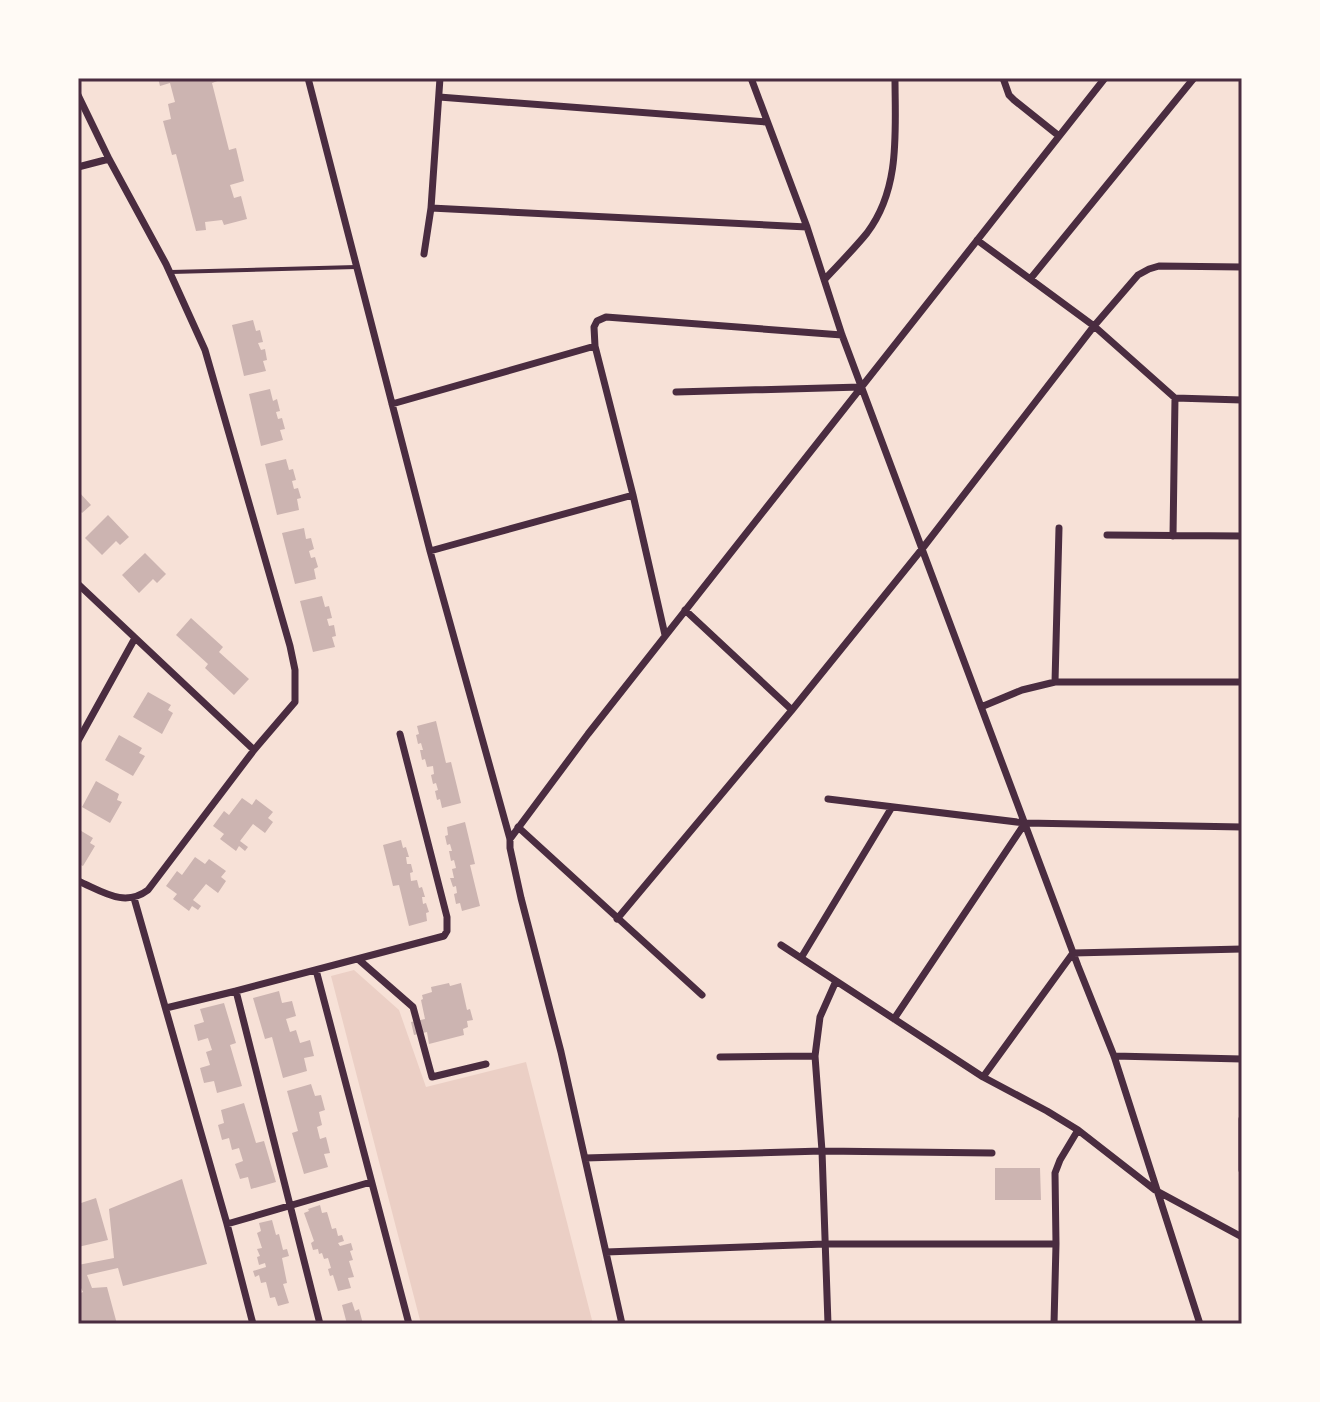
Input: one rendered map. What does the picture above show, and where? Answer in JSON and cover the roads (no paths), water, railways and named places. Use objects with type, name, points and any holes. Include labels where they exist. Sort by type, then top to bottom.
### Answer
[{"type":"street","points":[[308,78],[430,551],[510,839],[521,898],[561,1052],[622,1324]]},
{"type":"street","points":[[424,254],[431,208],[440,78]]},
{"type":"street","points":[[751,78],[807,227],[861,387],[1114,1056],[1200,1324]]},
{"type":"street","points":[[825,279],[868,232],[891,187],[895,146],[895,78]]},
{"type":"street","points":[[1003,78],[1009,95],[1059,136]]},
{"type":"street","points":[[510,839],[665,635],[1105,78]]},
{"type":"street","points":[[1031,278],[1194,78]]},
{"type":"street","points":[[78,95],[170,272],[205,350],[295,670],[295,702],[254,750],[148,890],[134,898],[121,899],[78,881]]},
{"type":"street","points":[[439,97],[766,122]]},
{"type":"street","points":[[78,167],[109,159]]},
{"type":"street","points":[[431,208],[807,227]]},
{"type":"street","points":[[977,240],[1094,326],[1175,398],[1242,400]]},
{"type":"street","points":[[617,919],[792,710],[922,549],[1094,326],[1138,275],[1149,269],[1172,266],[1242,267]]},
{"type":"street","points":[[665,635],[595,346],[594,327],[597,321],[606,317],[842,335]]},
{"type":"street","points":[[392,404],[595,346]]},
{"type":"street","points":[[676,392],[861,387]]},
{"type":"street","points":[[1173,536],[1175,398]]},
{"type":"street","points":[[430,551],[633,495]]},
{"type":"street","points":[[1055,682],[1059,528]]},
{"type":"street","points":[[1107,535],[1242,536]]},
{"type":"street","points":[[78,584],[254,750]]},
{"type":"street","points":[[685,610],[792,710]]},
{"type":"street","points":[[78,741],[135,638]]},
{"type":"street","points":[[981,707],[1022,690],[1055,682],[1242,682]]},
{"type":"street","points":[[166,1008],[444,936],[447,917],[400,734]]},
{"type":"street","points":[[828,799],[1025,823],[1242,827]]},
{"type":"street","points":[[801,958],[892,807]]},
{"type":"street","points":[[894,1019],[1025,823]]},
{"type":"street","points":[[518,827],[702,995]]},
{"type":"street","points":[[134,898],[253,1324]]},
{"type":"street","points":[[781,945],[983,1077],[1078,1130],[1155,1190],[1242,1237]]},
{"type":"street","points":[[1073,953],[1242,949]]},
{"type":"street","points":[[983,1077],[1073,953]]},
{"type":"street","points":[[358,959],[413,1007],[432,1077],[486,1064]]},
{"type":"street","points":[[316,970],[409,1324]]},
{"type":"street","points":[[828,1324],[815,1056],[820,1017],[836,981]]},
{"type":"street","points":[[236,991],[320,1324]]},
{"type":"street","points":[[720,1057],[815,1056]]},
{"type":"street","points":[[1114,1056],[1242,1059]]},
{"type":"street","points":[[1242,1119],[1242,1170]]},
{"type":"street","points":[[1054,1324],[1055,1173],[1078,1130]]},
{"type":"street","points":[[585,1158],[822,1151],[992,1153]]},
{"type":"street","points":[[227,1224],[371,1182]]},
{"type":"street","points":[[606,1252],[825,1244],[1056,1244]]},
{"type":"lane","points":[[170,272],[356,267]]}]
